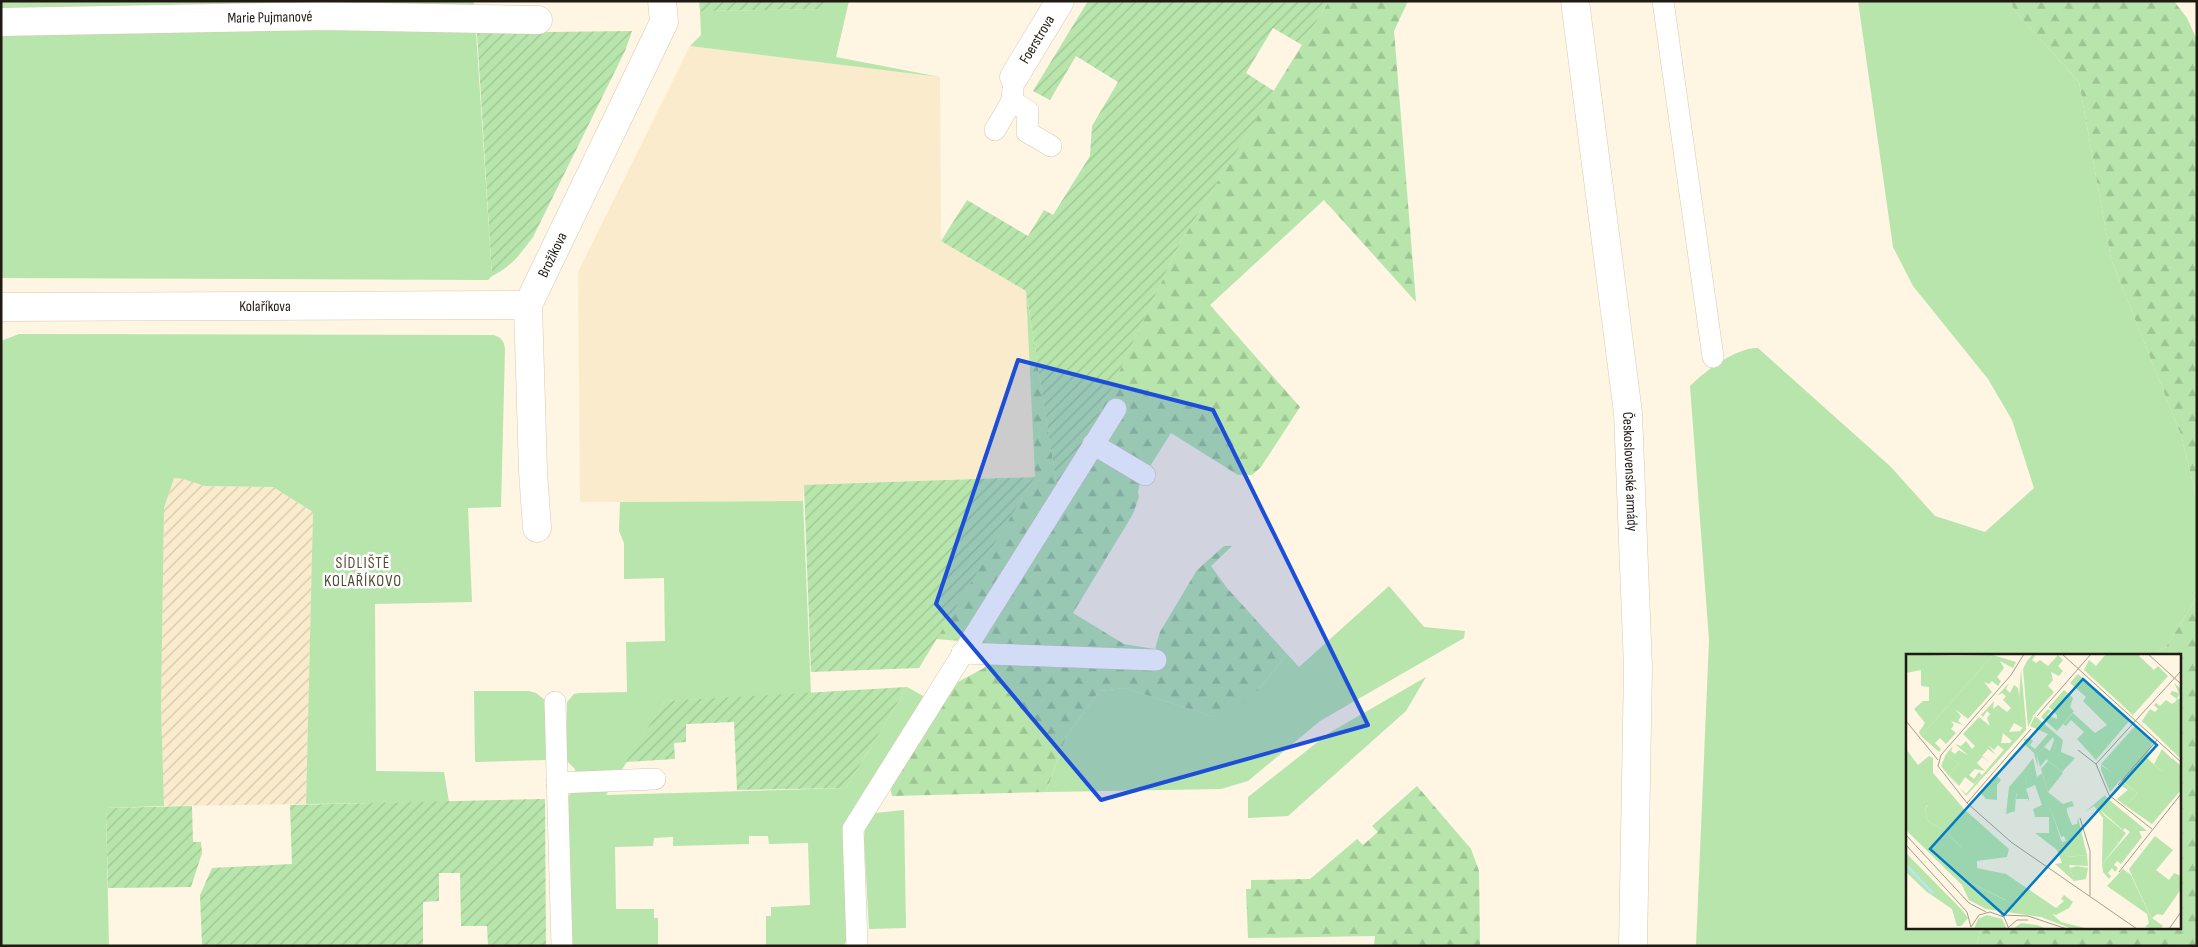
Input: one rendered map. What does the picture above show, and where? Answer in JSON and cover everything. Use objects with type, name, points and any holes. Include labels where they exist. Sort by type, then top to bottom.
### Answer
[{"type":"street","name":"Brožíkova","points":[[537,528],[532,471],[528,305],[664,22],[662,1]]},
{"type":"street","name":"Foerstrova","points":[[1013,89],[1060,1]]},
{"type":"street","name":"Československé armády","points":[[1575,1],[1628,413],[1638,668],[1632,946]]},
{"type":"street","name":"Marie Pujmanové","points":[[1,22],[326,9],[538,20]]},
{"type":"street","name":"Kolaříkova","points":[[1,308],[528,305]]},
{"type":"lane","points":[[1663,1],[1713,357]]},
{"type":"lane","points":[[995,130],[1013,89]]},
{"type":"lane","points":[[1013,89],[1028,111],[1028,132],[1051,146]]},
{"type":"lane","points":[[857,946],[853,829],[1116,409]]},
{"type":"lane","points":[[1094,444],[1145,475]]},
{"type":"lane","points":[[962,653],[1156,660]]},
{"type":"lane","points":[[555,702],[562,946]]},
{"type":"lane","points":[[557,783],[655,779]]},
{"type":"highlighted area","points":[[1018,360],[1213,410],[1368,725],[1101,800],[936,604]]},
{"type":"shaded area","points":[[690,46],[940,77],[941,241],[1026,291],[1035,477],[804,485],[803,501],[580,502],[578,272]]},
{"type":"shaded area","points":[[174,478],[205,486],[273,487],[313,512],[306,804],[164,806],[161,707],[164,508]]},
{"type":"green space","points":[[474,1],[492,276],[488,280],[1,278],[1,2]]},
{"type":"green space","points":[[699,1],[826,1],[825,9],[700,11]]},
{"type":"green space","points":[[826,1],[849,1],[836,57],[940,77],[690,46],[701,35],[700,11],[824,9]]},
{"type":"green space","points":[[1088,1],[1329,1],[1302,45],[1273,28],[1246,73],[1274,91],[1180,243],[1059,499],[1026,291],[941,241],[967,200],[1028,236],[1044,210],[1053,215],[1090,156],[1092,126],[1118,82],[1076,56],[1050,100],[1033,91]]},
{"type":"green space","points":[[1329,1],[1408,1],[1394,31],[1416,302],[1324,200],[1210,305],[1300,407],[1261,467],[1252,475],[1238,475],[1171,433],[1140,482],[1139,497],[1133,514],[1073,613],[1124,644],[1155,649],[1160,632],[1197,570],[1224,546],[1232,546],[1211,566],[1227,588],[1287,654],[1260,688],[1231,713],[1214,717],[1125,688],[1099,691],[1066,737],[1046,792],[892,796],[890,787],[958,682],[984,668],[1004,646],[936,639],[1035,477],[1026,291],[1059,498],[1180,243]]},
{"type":"green space","points":[[1858,1],[2011,1],[2014,10],[2079,82],[2111,259],[2181,435],[2197,499],[2197,587],[2194,602],[2166,647],[2153,654],[1906,654],[1906,930],[1980,930],[1976,946],[1696,946],[1709,640],[1690,386],[1722,361],[1741,351],[1758,348],[1891,467],[1935,516],[1985,532],[2034,488],[2012,420],[1988,379],[1913,286],[1893,247]]},
{"type":"green space","points":[[2011,1],[2174,1],[2187,18],[2197,40],[2197,499],[2181,435],[2111,259],[2079,82],[2014,10]]},
{"type":"green space","points":[[632,31],[625,51],[533,237],[510,264],[492,276],[477,33]]},
{"type":"green space","points":[[19,334],[494,335],[502,340],[505,349],[501,507],[468,508],[472,602],[375,604],[376,771],[444,772],[449,802],[306,804],[313,512],[273,487],[205,486],[174,478],[164,508],[161,707],[164,806],[106,808],[109,946],[1,946],[1,341]]},
{"type":"green space","points":[[1035,477],[919,668],[811,672],[804,485]]},
{"type":"green space","points":[[803,501],[811,694],[665,701],[606,795],[846,788],[907,687],[925,697],[854,811],[849,934],[844,946],[766,946],[766,916],[771,916],[771,907],[810,905],[808,843],[769,844],[768,836],[749,836],[749,844],[673,846],[673,837],[654,838],[653,846],[615,847],[616,909],[654,909],[654,918],[658,918],[658,946],[569,946],[567,798],[575,788],[575,769],[566,760],[567,702],[574,694],[579,693],[627,692],[626,642],[665,641],[664,578],[624,579],[624,543],[619,531],[620,502]]},
{"type":"green space","points":[[1389,586],[1424,627],[1465,631],[1464,638],[1320,721],[1248,781],[1221,789],[1046,792],[1066,737],[1099,691],[1125,688],[1214,717],[1260,688],[1287,654],[1299,667]]},
{"type":"green space","points":[[2197,587],[2197,946],[1976,946],[1980,930],[2180,930],[2180,654],[2153,654],[2166,647],[2194,602]]},
{"type":"green space","points":[[1426,677],[1406,711],[1288,816],[1248,818],[1248,797],[1329,733]]},
{"type":"green space","points":[[907,687],[846,788],[737,790],[734,722],[686,724],[686,742],[674,743],[675,759],[626,762],[665,701]]},
{"type":"green space","points":[[474,691],[529,691],[536,693],[545,700],[547,760],[475,762]]},
{"type":"green space","points":[[1417,786],[1471,849],[1479,871],[1480,946],[1374,946],[1375,936],[1248,938],[1246,889],[1251,889],[1251,880],[1310,879],[1357,839],[1363,845],[1378,832],[1372,826]]},
{"type":"green space","points":[[545,799],[546,946],[488,946],[487,926],[461,926],[460,873],[439,873],[439,901],[423,902],[423,946],[202,946],[200,895],[212,868],[292,864],[290,805]]},
{"type":"green space","points":[[192,806],[193,842],[201,842],[202,853],[191,887],[108,888],[106,808]]},
{"type":"green space","points":[[904,810],[906,928],[869,929],[865,827],[875,813]]},
{"type":"district","name":"SÍDLIŠTĚ KOLAŘÍKOVO","points":[[363,572]]}]
